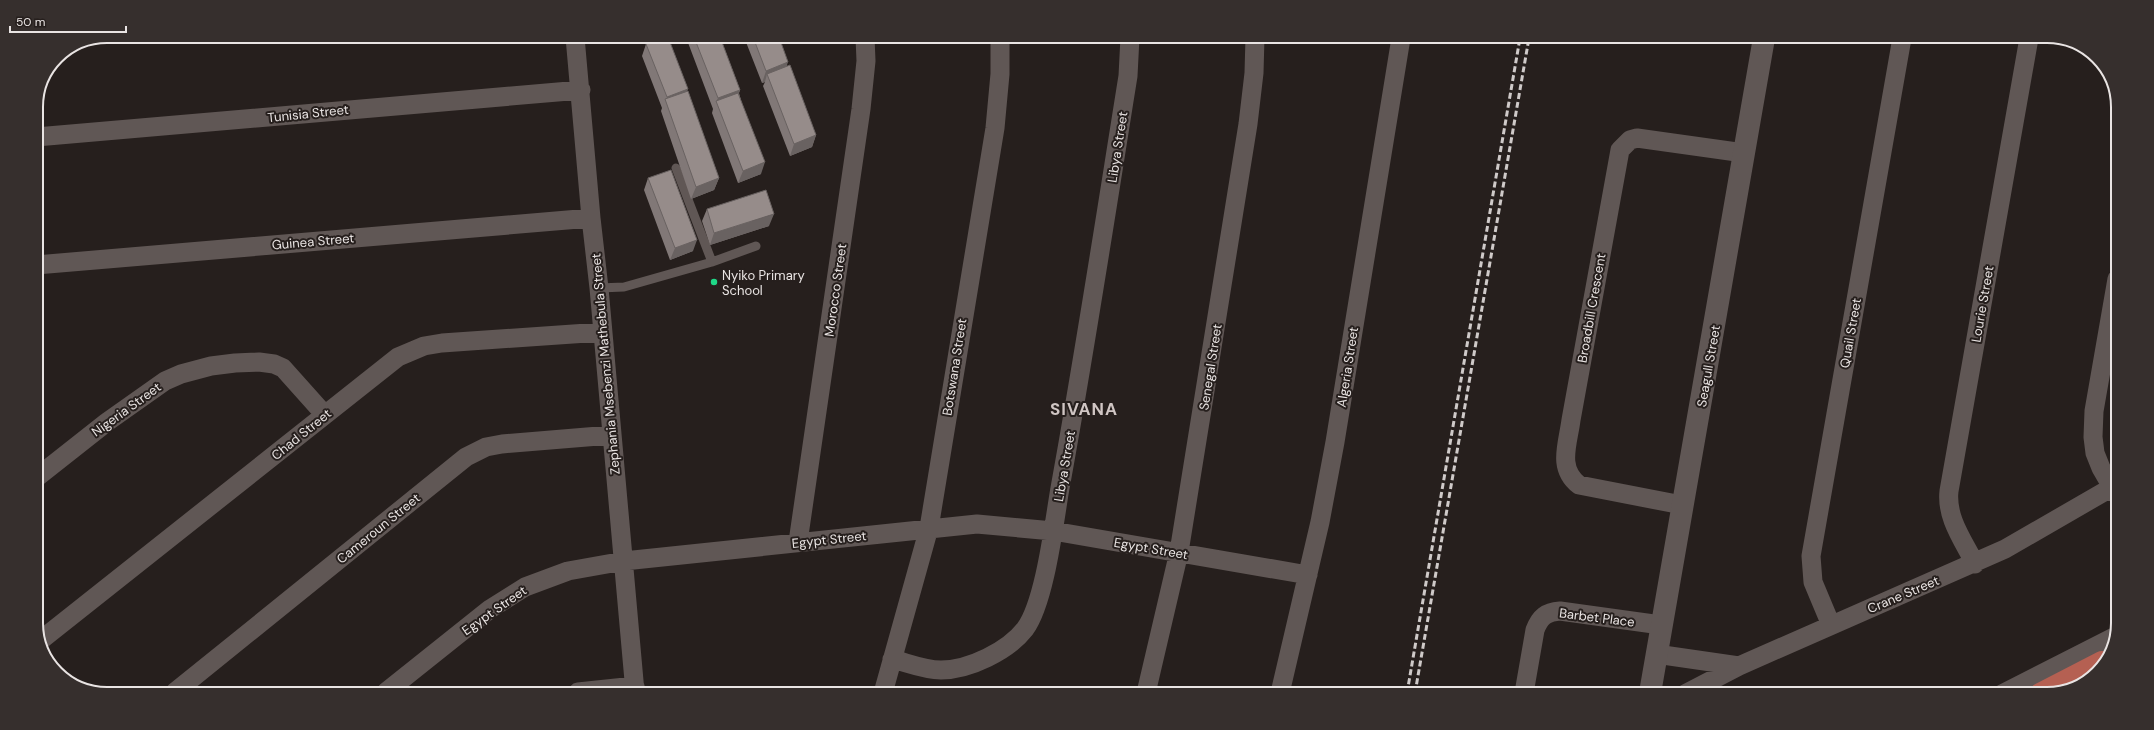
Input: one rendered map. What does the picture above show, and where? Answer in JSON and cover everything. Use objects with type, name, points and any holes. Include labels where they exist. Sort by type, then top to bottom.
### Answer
[{"type":"main road","points":[[2055,686],[2094,666]]},
{"type":"street","name":"Zephania Msebenzi Mathebula Street","points":[[575,43],[581,90],[591,218],[599,288],[635,687]]},
{"type":"street","name":"Morocco Street","points":[[798,542],[861,109],[866,61],[865,43]]},
{"type":"street","name":"Botswana Street","points":[[884,687],[929,528],[994,128],[1000,74],[1000,43]]},
{"type":"street","name":"Libya Street","points":[[892,659],[924,668],[941,670],[971,664],[1010,644],[1026,627],[1033,614],[1044,576],[1052,531],[1128,76],[1130,43]]},
{"type":"street","name":"Senegal Street","points":[[1147,687],[1179,552],[1248,124],[1254,73],[1255,43]]},
{"type":"street","name":"Algeria Street","points":[[1281,687],[1308,575],[1335,442],[1400,43]]},
{"type":"street","name":"Seagull Street","points":[[1651,687],[1682,504],[1709,362],[1763,43]]},
{"type":"street","name":"Quail Street","points":[[1831,625],[1813,582],[1811,556],[1901,43]]},
{"type":"street","name":"Lourie Street","points":[[1975,564],[1948,509],[1949,491],[2027,43]]},
{"type":"street","name":"Tunisia Street","points":[[43,136],[581,90]]},
{"type":"street","name":"Broadbill Crescent","points":[[1682,504],[1589,488],[1579,485],[1567,472],[1564,465],[1592,304],[1618,157],[1624,144],[1637,138],[1744,153]]},
{"type":"street","name":"Guinea Street","points":[[43,263],[591,218]]},
{"type":"street","points":[[2111,313],[2094,411],[2093,437],[2095,453],[2111,482]]},
{"type":"street","name":"Chad Street","points":[[45,637],[386,365],[410,350],[424,346],[602,332]]},
{"type":"street","name":"Nigeria Street","points":[[43,473],[150,390],[181,374],[211,366],[259,362],[274,364],[283,368],[325,415]]},
{"type":"street","name":"Cameroun Street","points":[[181,687],[472,454],[486,447],[502,444],[611,435]]},
{"type":"street","name":"Crane Street","points":[[1698,687],[1738,666],[1975,564],[2042,530],[2111,491]]},
{"type":"street","name":"Egypt Street","points":[[392,687],[490,609],[525,587],[568,571],[624,561],[929,528],[989,525],[1052,531],[1308,575]]},
{"type":"street","name":"Barbet Place","points":[[1525,687],[1535,630],[1538,622],[1549,612],[1560,611],[1662,625]]},
{"type":"street","points":[[2016,687],[2109,640]]},
{"type":"street","points":[[1656,654],[1738,666]]},
{"type":"lane","points":[[676,168],[712,262]]},
{"type":"lane","points":[[599,288],[624,287],[712,262],[756,246]]},
{"type":"building","points":[[670,43],[688,89],[667,97],[646,44]]},
{"type":"building","points":[[696,43],[722,43],[740,90],[718,98]]},
{"type":"building","points":[[755,43],[781,43],[788,62],[766,71]]},
{"type":"building","points":[[790,65],[816,135],[794,144],[767,74]]},
{"type":"building","points":[[688,91],[719,178],[696,187],[665,99]]},
{"type":"building","points":[[738,93],[765,162],[743,171],[716,101]]},
{"type":"building","points":[[671,170],[697,240],[675,248],[648,178]]},
{"type":"building","points":[[766,190],[774,214],[714,233],[707,209]]},
{"type":"railway","points":[[1408,687],[1519,43]]},
{"type":"railway","points":[[1416,687],[1528,43]]},
{"type":"place","name":"Nyiko Primary School","points":[[714,282]]},
{"type":"district","name":"SIVANA","points":[[1084,409]]}]
